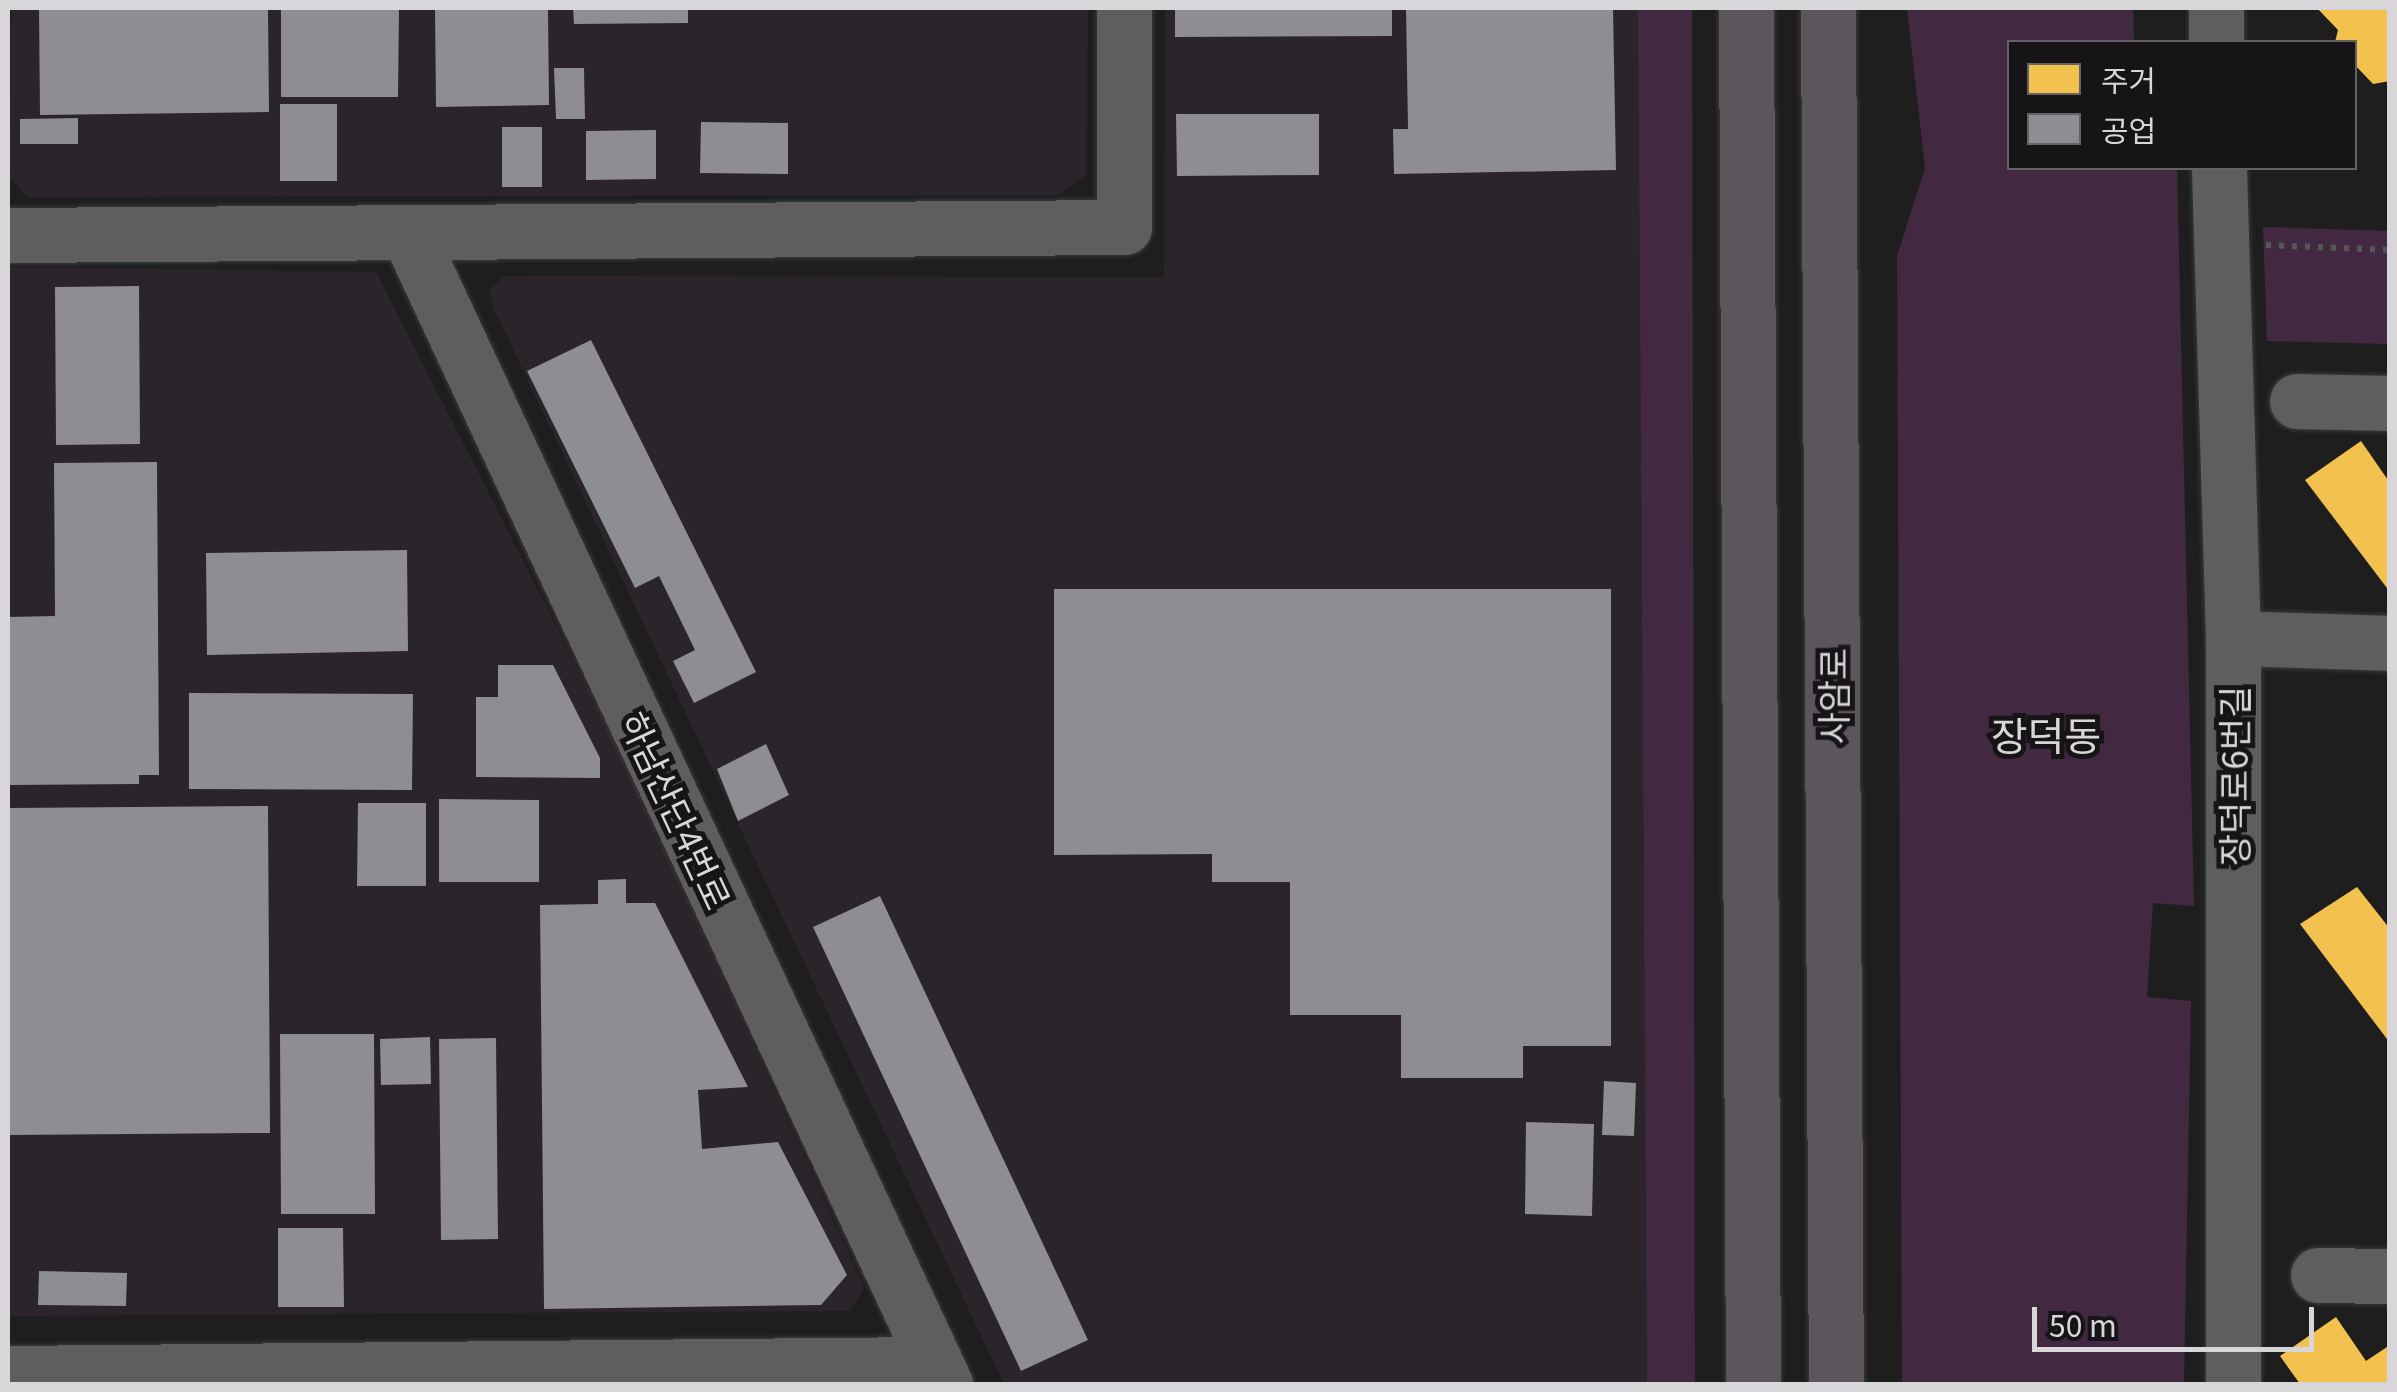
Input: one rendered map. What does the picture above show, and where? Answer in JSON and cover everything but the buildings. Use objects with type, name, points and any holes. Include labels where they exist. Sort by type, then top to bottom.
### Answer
[{"type":"main road","points":[[1746,8],[1753,1384]]},
{"type":"main road","name":"사암로","points":[[1828,8],[1836,1384]]},
{"type":"street","points":[[8,236],[410,237],[1124,226],[1124,8]]},
{"type":"street","points":[[2216,8],[2216,40]]},
{"type":"street","name":"장덕로6번길","points":[[2219,170],[2233,638],[2232,1384]]},
{"type":"street","name":"하남산단4번로","points":[[410,237],[940,1374]]},
{"type":"street","points":[[2297,401],[2390,403]]},
{"type":"street","points":[[2233,638],[2390,643]]},
{"type":"street","points":[[2318,1275],[2390,1276]]},
{"type":"street","points":[[8,1373],[940,1374]]},
{"type":"path","points":[[2220,244],[2390,250]]},
{"type":"shaded area","points":[[11,8],[1088,8],[1086,175],[1057,195],[28,197],[10,178]]},
{"type":"shaded area","points":[[1165,8],[1638,8],[1647,1384],[1004,1384],[494,309],[489,289],[505,276],[1164,277]]},
{"type":"shaded area","points":[[1638,8],[1692,8],[1695,1384],[1647,1384]]},
{"type":"shaded area","points":[[1907,8],[2133,8],[2134,40],[2007,40],[2007,170],[2177,170],[2194,906],[2153,903],[2147,997],[2191,1001],[2184,1384],[1902,1384],[1897,256],[1925,168]]},
{"type":"shaded area","points":[[2263,227],[2389,231],[2389,344],[2267,341]]},
{"type":"shaded area","points":[[8,267],[376,272],[612,735],[853,1263],[864,1288],[850,1311],[8,1316]]},
{"type":"district","name":"장덕동","points":[[2046,734]]}]
